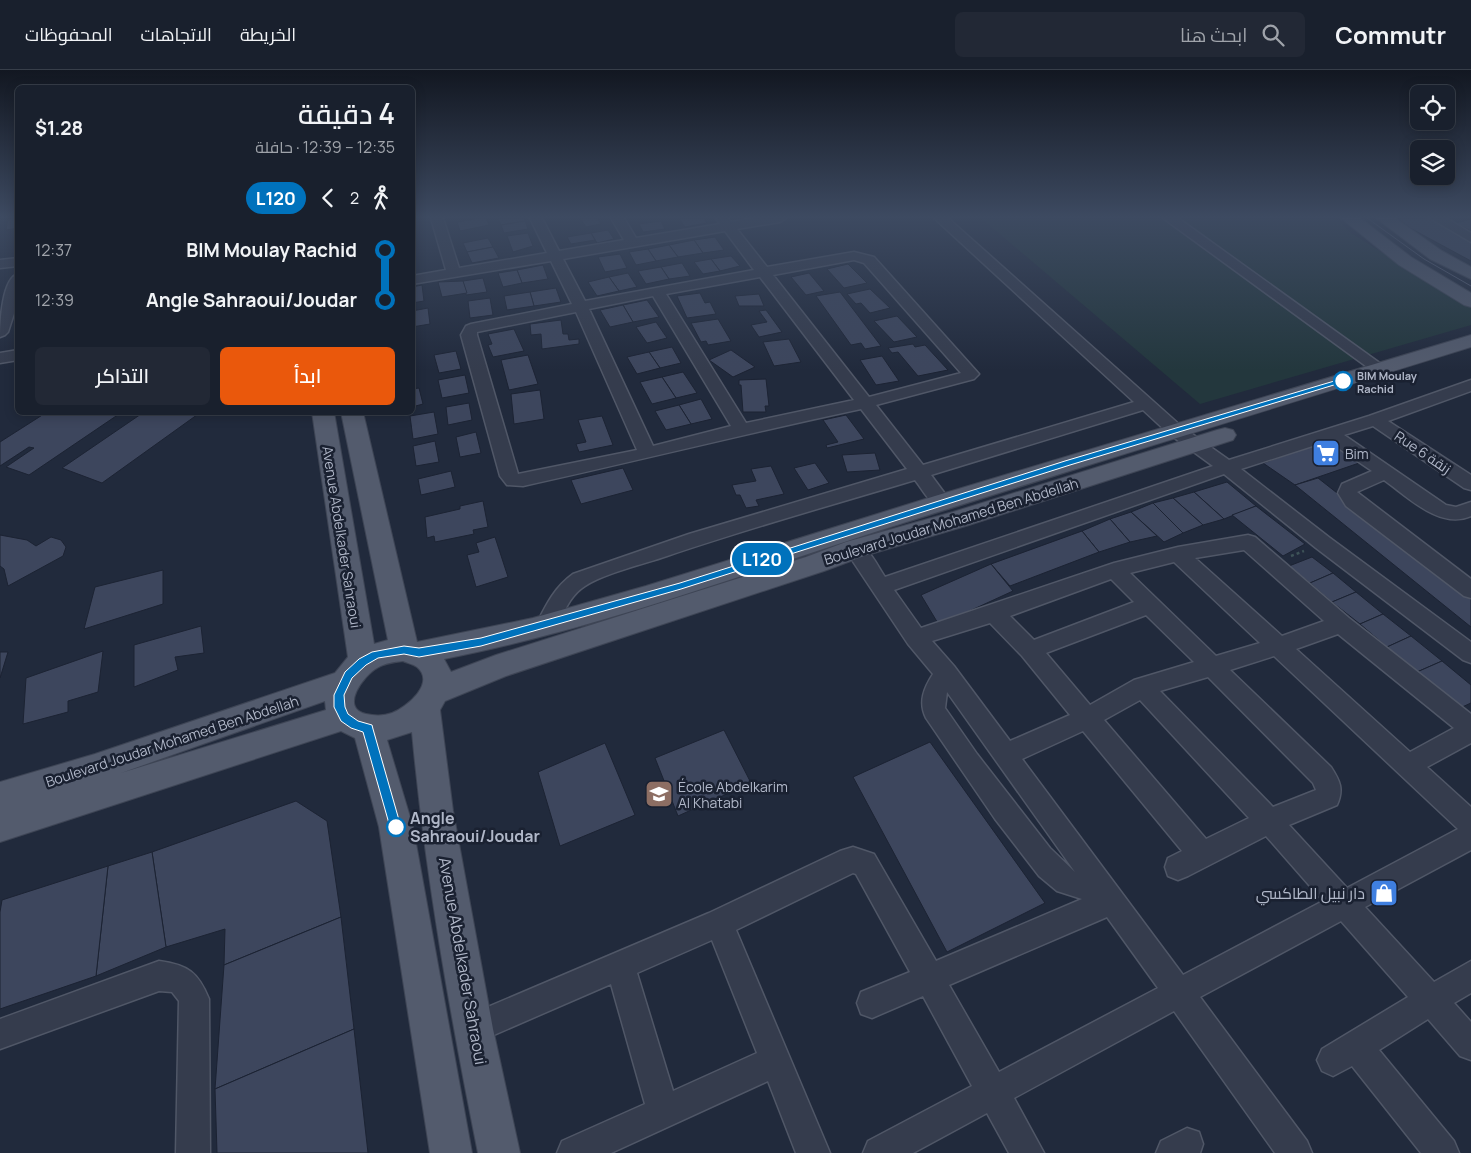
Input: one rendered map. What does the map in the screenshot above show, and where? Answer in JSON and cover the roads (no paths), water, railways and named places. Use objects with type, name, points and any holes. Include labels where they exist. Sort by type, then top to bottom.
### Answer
[{"type":"main road","points":[[1417,269],[1471,301]]},
{"type":"main road","name":"Boulevard Joudar Mohamed Ben Abdellah","points":[[430,700],[496,667],[806,567],[855,549],[960,519],[1184,437],[1380,369],[1471,342]]},
{"type":"main road","name":"Boulevard Joudar Mohamed Ben Abdellah","points":[[411,651],[481,642],[681,586],[942,502],[1471,360]]},
{"type":"main road","name":"Avenue Abdelkader Sahraoui","points":[[322,415],[353,672]]},
{"type":"main road","points":[[353,415],[411,651]]},
{"type":"main road","points":[[356,723],[383,728],[398,725],[413,718],[430,700],[438,680],[436,668],[429,659],[411,651],[376,655],[353,672],[339,695],[339,707],[356,723],[396,827],[451,1153]]},
{"type":"main road","name":"Boulevard Joudar Mohamed Ben Abdellah","points":[[0,797],[95,768],[353,672]]},
{"type":"main road","name":"Avenue Abdelkader Sahraoui","points":[[430,700],[432,782],[473,1030],[499,1153]]},
{"type":"main road","name":"Boulevard Joudar Mohamed Ben Abdellah","points":[[0,826],[356,723]]},
{"type":"street","points":[[453,269],[454,273]]},
{"type":"street","points":[[415,280],[480,269]]},
{"type":"street","points":[[561,269],[581,307],[648,453]]},
{"type":"street","points":[[761,269],[942,502]]},
{"type":"street","points":[[783,269],[657,291],[471,329],[469,335],[508,476],[513,481],[523,480],[648,453],[741,429],[864,403],[971,374],[875,269]]},
{"type":"street","points":[[996,269],[1184,437],[1227,467],[1323,543],[1471,654]]},
{"type":"street","points":[[1240,269],[1380,369]]},
{"type":"street","points":[[0,332],[15,287]]},
{"type":"street","points":[[657,291],[741,429]]},
{"type":"street","points":[[0,358],[15,355]]},
{"type":"street","points":[[882,586],[1227,467],[1332,435],[1467,390]]},
{"type":"street","points":[[548,623],[559,600],[568,587],[580,579],[597,572],[696,539],[1146,404]]},
{"type":"street","name":"Rue 6 زنقة","points":[[1375,420],[1471,484]]},
{"type":"street","points":[[1332,435],[1441,511],[1464,511]]},
{"type":"street","points":[[1384,473],[1349,488],[1347,493],[1352,501],[1466,580]]},
{"type":"street","points":[[916,638],[994,613],[1114,570],[1178,554],[1248,542],[1341,624],[1471,729],[1408,765]]},
{"type":"street","points":[[855,549],[916,638],[946,673],[1295,1153]]},
{"type":"street","points":[[1178,554],[1471,824]]},
{"type":"street","points":[[1114,570],[1322,775],[1329,785],[1328,797],[1269,821],[1178,867]]},
{"type":"street","points":[[1030,650],[1149,605]]},
{"type":"street","points":[[994,613],[1030,650],[1202,855]]},
{"type":"street","points":[[1006,756],[1087,718],[1142,687],[1280,646],[1341,624]]},
{"type":"street","points":[[946,673],[935,688],[932,700],[934,711],[1009,819],[1047,865],[1062,879],[1074,885],[1105,892]]},
{"type":"street","points":[[1142,687],[1269,821],[1471,1045]]},
{"type":"street","points":[[880,1153],[1471,836]]},
{"type":"street","points":[[473,1030],[719,923],[840,864],[853,860],[865,863],[932,980],[1026,1153]]},
{"type":"street","points":[[872,1003],[932,980],[1105,892]]},
{"type":"street","points":[[719,923],[813,1153]]},
{"type":"street","points":[[620,965],[663,1112]]},
{"type":"street","points":[[0,1034],[160,976],[178,978],[189,987],[194,999],[193,1153]]},
{"type":"street","points":[[1442,1153],[1345,1053],[1471,976]]},
{"type":"street","points":[[574,1153],[775,1060]]},
{"type":"tram line","points":[[1441,269],[1471,286]]},
{"type":"place","name":"BIM Moulay Rachid","points":[[1343,381]]},
{"type":"place","name":"Bim","points":[[1326,453]]},
{"type":"place","name":"École Abdelkarim Al Khatabi","points":[[659,794]]},
{"type":"place","name":"Angle Sahraoui/Joudar","points":[[396,827]]},
{"type":"place","name":"دار نبيل الطاكسي","points":[[1384,893]]}]
